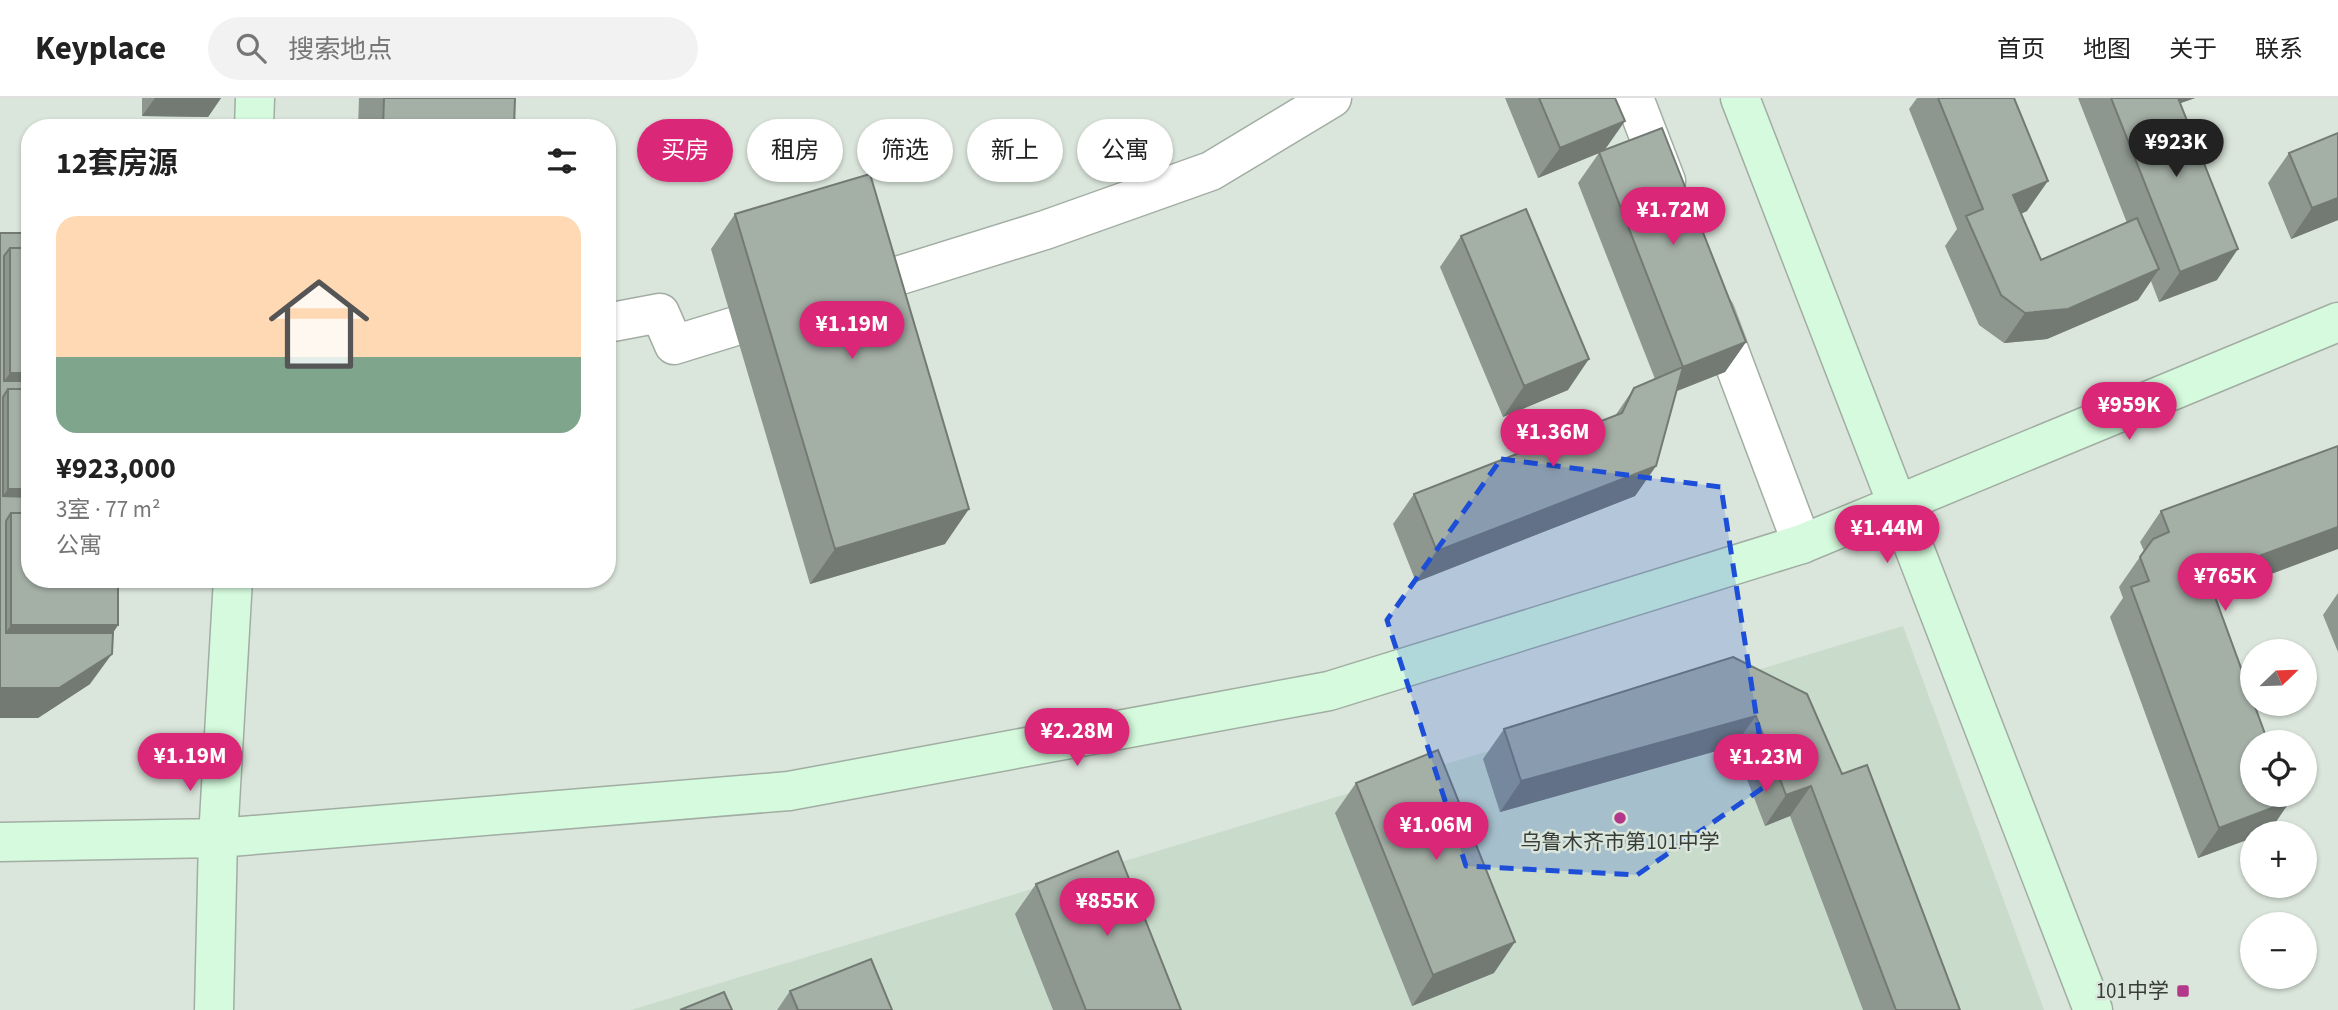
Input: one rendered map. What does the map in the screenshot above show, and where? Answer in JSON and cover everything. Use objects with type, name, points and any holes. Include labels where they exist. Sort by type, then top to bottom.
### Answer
[{"type":"main road","points":[[254,119],[255,98]]},
{"type":"main road","points":[[1740,98],[1896,507],[2093,1010]]},
{"type":"main road","points":[[0,842],[218,838],[789,791],[1329,691],[1802,544],[2338,322]]},
{"type":"main road","points":[[214,1010],[218,838],[232,588]]},
{"type":"street","points":[[616,321],[660,313],[674,345],[1045,230],[1211,171],[1332,98]]},
{"type":"street","points":[[1634,98],[1678,213]]},
{"type":"street","points":[[1702,276],[1802,544]]},
{"type":"highlighted area","points":[[1501,459],[1721,487],[1767,785],[1637,875],[1466,866],[1387,620]]},
{"type":"shaded area","name":"乌鲁木齐市第101中学","points":[[1903,626],[2044,1010],[631,1010]]},
{"type":"building","points":[[384,98],[515,98],[514,119],[383,119]]},
{"type":"building","points":[[1539,98],[1615,98],[1625,121],[1560,148]]},
{"type":"building","points":[[1938,98],[2014,98],[2048,181],[2013,195],[2041,260],[2137,218],[2159,269],[2068,309],[2025,313],[2001,295],[1966,216],[1983,209]]},
{"type":"building","points":[[2111,98],[2178,98],[2238,249],[2180,272]]},
{"type":"building","points":[[1662,128],[1746,342],[1683,367],[1599,152]]},
{"type":"building","points":[[2338,133],[2338,198],[2312,208],[2289,153]]},
{"type":"building","points":[[857,178],[857,182],[872,182],[969,509],[835,549],[735,214]]},
{"type":"building","points":[[1526,209],[1589,359],[1524,386],[1461,236]]},
{"type":"building","points":[[0,233],[21,233],[21,248],[10,248],[4,256],[4,381],[21,381],[21,389],[8,389],[3,397],[3,496],[21,497],[21,513],[11,513],[6,521],[6,633],[113,633],[112,654],[59,688],[0,688]]},
{"type":"building","points":[[10,248],[21,248],[21,373],[10,373]]},
{"type":"building","points":[[1683,367],[1656,466],[1437,551],[1414,494],[1622,413],[1634,388]]},
{"type":"building","points":[[8,389],[21,389],[21,489],[8,489]]},
{"type":"building","points":[[2338,446],[2338,527],[2207,575],[2240,665],[2240,716],[2258,716],[2264,730],[2240,730],[2240,807],[2274,807],[2219,828],[2131,587],[2149,581],[2140,557],[2153,539],[2169,532],[2161,511]]},
{"type":"building","points":[[11,513],[21,513],[21,588],[118,588],[118,625],[11,625]]},
{"type":"building","points":[[1733,657],[1807,694],[1842,774],[1867,765],[1960,1010],[1896,1010],[1811,786],[1786,795],[1756,716],[1521,781],[1504,729]]},
{"type":"building","points":[[1438,750],[1515,942],[1433,975],[1356,783]]},
{"type":"building","points":[[1118,851],[1181,1010],[1086,1010],[1036,884]]},
{"type":"building","points":[[871,959],[892,1010],[798,1010],[790,991]]},
{"type":"building","points":[[724,992],[732,1010],[680,1010]]},
{"type":"place","name":"乌鲁木齐市第101中学","points":[[1620,818]]},
{"type":"place","name":"101中学","points":[[2183,991]]}]
